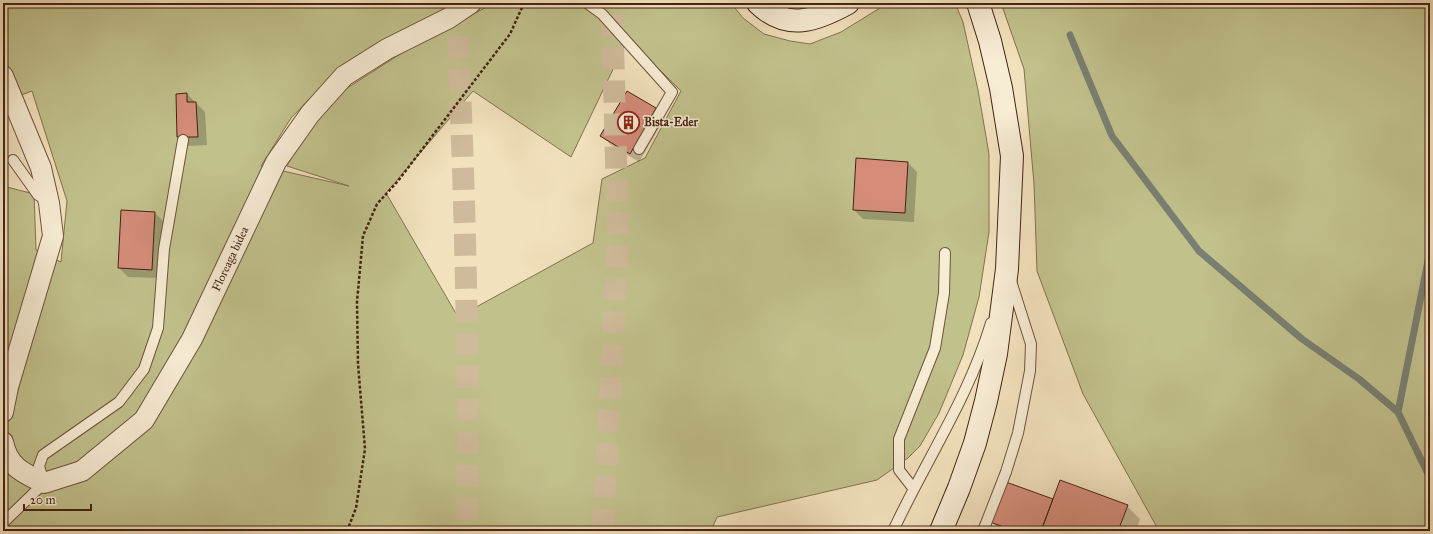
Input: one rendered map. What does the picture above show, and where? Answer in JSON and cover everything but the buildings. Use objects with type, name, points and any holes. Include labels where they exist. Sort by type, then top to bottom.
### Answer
[{"type":"main road","points":[[758,3],[782,18],[806,21],[828,14],[848,3]]},
{"type":"main road","points":[[941,531],[959,488],[975,443],[986,401],[997,347],[1007,269],[1012,156],[1001,88],[990,41],[978,4]]},
{"type":"street","name":"Floreaga bidea","points":[[44,483],[82,471],[144,420],[192,339],[276,162],[320,103],[344,76],[387,49],[449,18],[471,3]]},
{"type":"street","points":[[3,76],[41,168],[49,203],[53,236],[8,387],[3,412]]},
{"type":"street","points":[[3,442],[5,454],[20,472],[44,483]]},
{"type":"lane","points":[[587,3],[602,14],[672,92],[639,149]]},
{"type":"lane","points":[[3,523],[44,483],[39,466],[43,454],[119,402],[144,369],[158,328],[164,249],[183,140]]},
{"type":"lane","points":[[13,160],[38,195],[49,203]]},
{"type":"lane","points":[[913,488],[899,470],[899,439],[934,348],[944,294],[945,253]]},
{"type":"lane","points":[[893,531],[913,488],[954,414],[986,338],[1007,269]]},
{"type":"lane","points":[[983,531],[1006,472],[1018,433],[1030,371],[1031,344],[1007,269]]},
{"type":"path","points":[[347,531],[356,508],[365,449],[358,364],[357,302],[363,236],[377,204],[398,181],[510,34],[524,3]]},
{"type":"green space","points":[[3,3],[435,3],[444,10],[342,65],[291,118],[261,166],[349,186],[287,166],[303,136],[341,92],[408,49],[494,3],[731,3],[743,18],[764,34],[790,41],[810,44],[841,32],[888,3],[955,3],[963,22],[978,90],[989,154],[989,232],[979,297],[963,355],[939,413],[920,446],[908,458],[877,480],[717,517],[711,531],[3,531],[3,186],[34,194],[36,250],[61,262],[67,201],[32,91],[3,102]],"holes":[[[628,38],[681,91],[645,158],[602,179],[593,243],[458,317],[386,193],[473,91],[571,157]]]},
{"type":"green space","points":[[1001,3],[1430,3],[1430,531],[1159,531],[1083,394],[1037,271],[1034,184],[1024,69]]},
{"type":"waterway","points":[[1070,35],[1112,136],[1199,251],[1302,339],[1359,379],[1398,412],[1430,478]]},
{"type":"waterway","points":[[1398,412],[1430,251]]},
{"type":"tunnel","points":[[456,3],[466,267],[467,531]]},
{"type":"tunnel","points":[[603,531],[618,240],[612,3]]},
{"type":"place","name":"Bista-Eder","points":[[628,122]]}]
